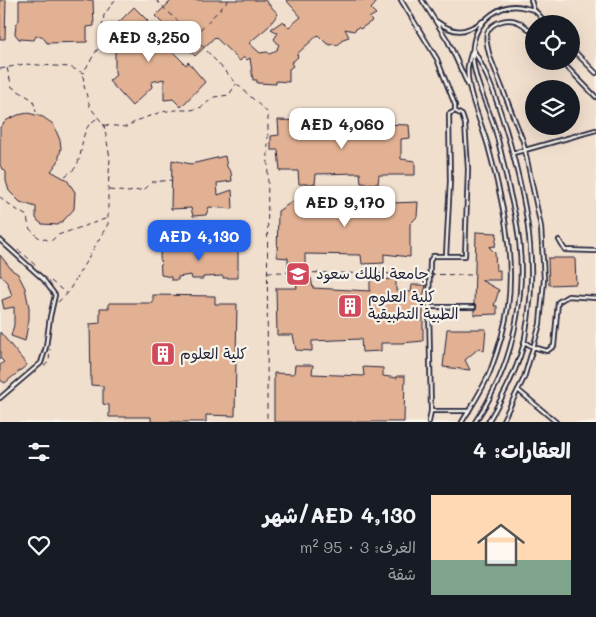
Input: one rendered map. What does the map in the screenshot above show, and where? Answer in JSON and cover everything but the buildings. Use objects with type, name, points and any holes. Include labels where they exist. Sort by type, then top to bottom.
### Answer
[{"type":"lane","points":[[401,0],[437,59],[455,105],[455,112]]},
{"type":"lane","points":[[422,0],[448,41],[469,86],[488,145],[509,242],[510,275],[508,306],[504,325],[491,370],[462,422]]},
{"type":"lane","points":[[531,0],[534,10],[539,15]]},
{"type":"lane","points":[[435,20],[448,29],[457,32],[474,27],[492,12],[506,7],[518,5],[534,10]]},
{"type":"lane","points":[[469,86],[468,67],[475,36],[484,20]]},
{"type":"lane","points":[[502,422],[524,378],[540,324],[544,279],[541,227],[523,141],[487,46],[487,32],[493,24],[505,20],[517,21],[525,26]]},
{"type":"lane","points":[[473,48],[497,100],[523,191],[532,272],[531,297],[524,342],[508,386],[488,422]]},
{"type":"lane","points":[[473,48],[473,64],[494,127],[505,172],[517,227],[521,266],[516,322],[507,359],[490,399],[475,422]]},
{"type":"lane","points":[[580,57],[596,73]]},
{"type":"lane","points":[[570,70],[596,97]]},
{"type":"lane","points":[[429,422],[431,411],[430,261],[433,256],[446,256],[464,256],[468,169],[466,133],[462,115],[455,112],[449,114],[450,181],[446,256]]},
{"type":"lane","points":[[512,153],[596,130]]},
{"type":"lane","points":[[0,240],[43,279],[55,295],[46,347],[41,363],[0,398]]},
{"type":"lane","points":[[559,240],[565,250],[596,251]]},
{"type":"lane","points":[[524,342],[547,351],[554,346],[558,302],[568,296],[596,298]]},
{"type":"lane","points":[[429,307],[474,307]]},
{"type":"lane","points":[[518,390],[556,422]]},
{"type":"lane","points":[[431,411],[469,411]]},
{"type":"path","points":[[67,294],[108,224],[110,158],[104,125],[90,107],[84,86],[83,73],[100,45],[104,15],[115,0]]},
{"type":"path","points":[[156,0],[194,37],[237,84],[268,113],[267,422]]},
{"type":"path","points":[[194,37],[229,0]]},
{"type":"path","points":[[0,69],[24,64],[70,67],[83,73]]},
{"type":"path","points":[[7,67],[12,87],[33,100],[36,112]]},
{"type":"path","points":[[104,125],[126,127],[136,121],[161,112],[191,110],[202,107],[214,98],[229,95],[237,84]]},
{"type":"path","points":[[65,176],[74,170],[82,152],[82,142],[89,124],[99,118]]},
{"type":"path","points":[[108,190],[128,192],[145,189],[152,182],[172,180]]},
{"type":"path","points":[[0,197],[27,216],[29,228],[38,237],[51,241],[58,235],[108,218]]},
{"type":"path","points":[[268,272],[475,275]]},
{"type":"shaded area","name":"جامعة الملك سعود","points":[[0,0],[596,0],[596,422],[0,422]]},
{"type":"place","name":"جامعة الملك سعود","points":[[298,274]]},
{"type":"place","name":"كلية العلوم الطبية التطبيقية","points":[[350,306]]},
{"type":"place","name":"كلية العلوم","points":[[163,354]]}]
